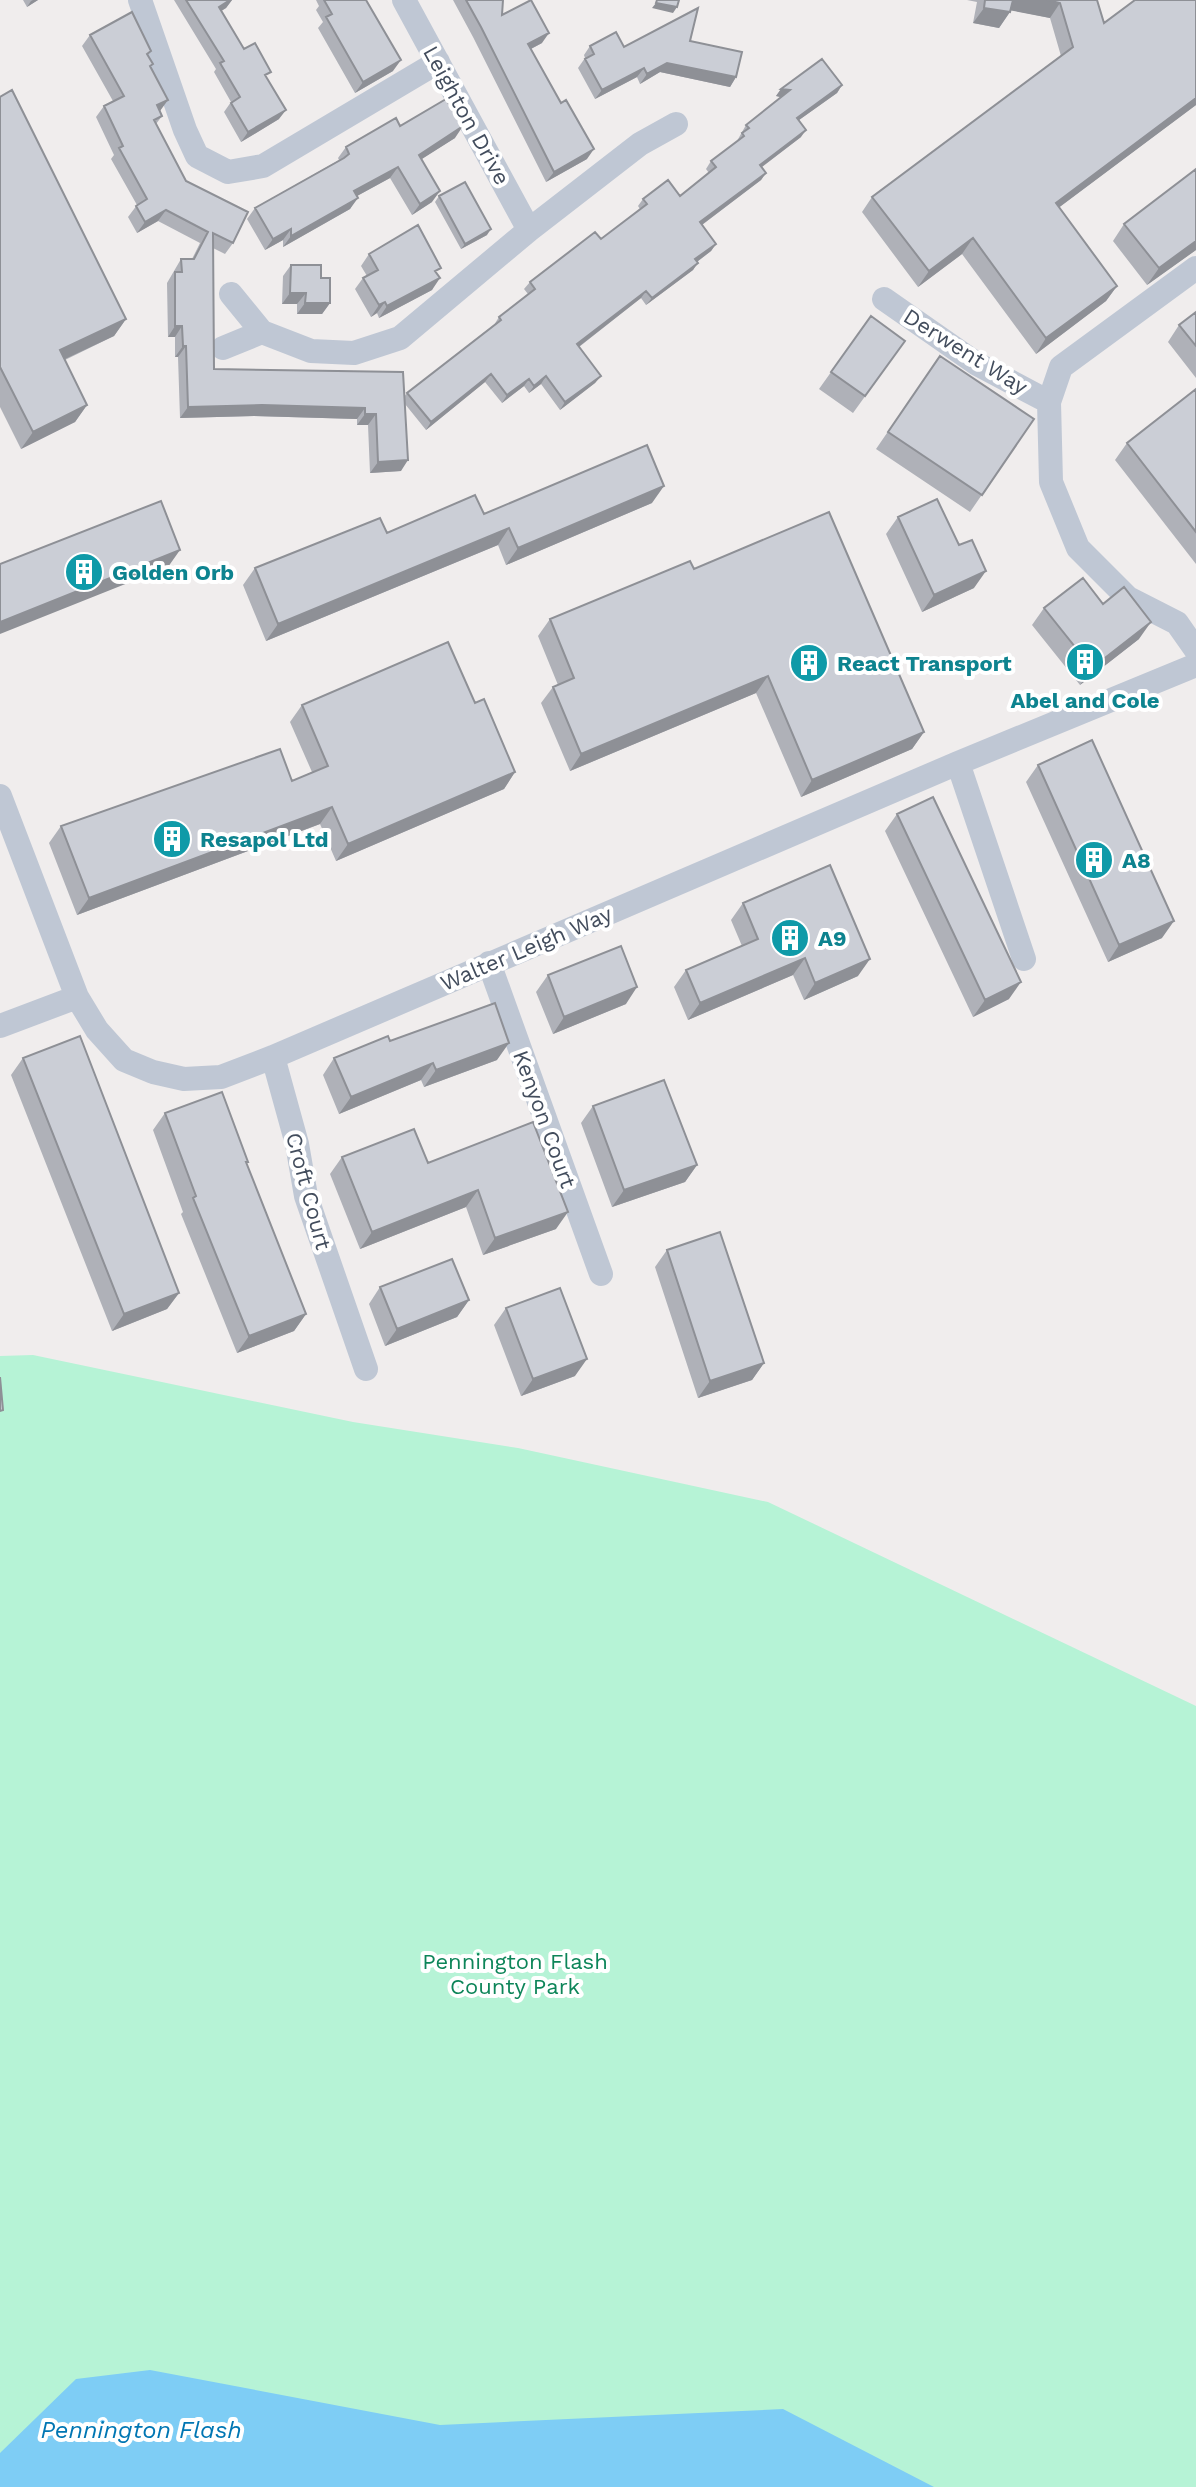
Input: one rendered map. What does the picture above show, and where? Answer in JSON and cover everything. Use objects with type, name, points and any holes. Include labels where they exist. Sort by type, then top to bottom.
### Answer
[{"type":"street","points":[[140,0],[197,156],[228,172],[263,166],[438,62]]},
{"type":"street","name":"Leighton Drive","points":[[404,0],[529,230]]},
{"type":"street","points":[[231,294],[262,332],[311,351],[354,353],[400,338],[529,230],[640,144],[676,124]]},
{"type":"street","points":[[1196,268],[1061,367],[1049,402],[1051,482],[1078,548],[1128,598],[1177,623],[1196,650]]},
{"type":"street","name":"Derwent Way","points":[[884,299],[977,364],[1049,402]]},
{"type":"street","points":[[223,348],[262,332]]},
{"type":"street","name":"Walter Leigh Way","points":[[0,796],[77,997],[97,1030],[124,1060],[153,1072],[184,1079],[221,1077],[1196,665]]},
{"type":"street","points":[[958,763],[1024,959]]},
{"type":"street","name":"Kenyon Court","points":[[489,963],[601,1274]]},
{"type":"street","points":[[0,1026],[77,997]]},
{"type":"street","name":"Croft Court","points":[[273,1057],[297,1144],[306,1196],[366,1369]]},
{"type":"green space","name":"Pennington Flash County Park","points":[[33,1355],[353,1422],[518,1448],[768,1502],[1196,1706],[1196,2487],[0,2487],[0,1356]]},
{"type":"water","name":"Pennington Flash","points":[[150,2370],[440,2425],[783,2409],[934,2487],[0,2487],[0,2453],[76,2379]]},
{"type":"building","points":[[186,0],[230,0],[219,7],[244,49],[255,43],[271,72],[265,75],[286,110],[248,132],[231,103],[240,97],[220,63],[224,61]]},
{"type":"building","points":[[324,0],[366,0],[401,60],[363,82],[326,17],[332,14]]},
{"type":"building","points":[[466,0],[503,0],[502,15],[531,0],[549,33],[528,44],[561,103],[566,100],[594,149],[554,172]]},
{"type":"building","points":[[657,0],[679,0],[677,7],[656,3]]},
{"type":"building","points":[[985,0],[1013,0],[1010,12],[984,8]]},
{"type":"building","points":[[1047,0],[1097,0],[1104,23],[1135,0],[1196,0],[1196,98],[1056,203],[1117,286],[1046,338],[973,238],[929,271],[872,197],[1073,47],[1060,3]]},
{"type":"building","points":[[698,8],[690,41],[742,52],[736,77],[667,63],[647,74],[644,68],[602,90],[585,59],[594,54],[590,46],[616,32],[624,47]]},
{"type":"building","points":[[132,12],[151,51],[147,54],[153,64],[150,66],[168,100],[157,105],[162,116],[154,120],[186,181],[248,212],[233,243],[213,233],[214,369],[403,372],[408,460],[378,462],[376,414],[365,414],[365,408],[262,405],[188,407],[186,346],[183,346],[182,326],[175,326],[175,272],[182,272],[181,259],[194,259],[208,232],[166,210],[145,222],[136,206],[147,199],[119,148],[123,146],[104,106],[124,96],[90,35]]},
{"type":"building","points":[[822,59],[842,85],[797,118],[806,130],[760,165],[766,173],[700,222],[716,244],[695,259],[698,263],[652,298],[646,291],[577,344],[601,376],[565,402],[546,376],[534,386],[529,379],[507,395],[491,374],[431,422],[407,393],[501,320],[499,317],[535,289],[530,282],[595,232],[601,239],[647,204],[643,199],[668,180],[680,196],[716,167],[711,161],[744,136],[742,133],[749,128],[746,125],[790,90],[781,89]]},
{"type":"building","points":[[12,90],[126,319],[60,350],[87,405],[33,432],[0,367],[0,97]]},
{"type":"building","points":[[446,99],[463,126],[419,155],[440,191],[420,204],[398,167],[354,191],[358,198],[291,236],[291,229],[273,239],[255,208],[344,158],[349,154],[346,147],[396,118],[400,126]]},
{"type":"building","points":[[1196,169],[1196,241],[1159,268],[1124,224]]},
{"type":"building","points":[[465,182],[491,229],[465,244],[439,196]]},
{"type":"building","points":[[418,225],[441,268],[435,271],[440,278],[387,306],[385,302],[379,305],[363,278],[378,270],[369,254]]},
{"type":"building","points":[[291,265],[321,265],[321,278],[330,278],[330,303],[305,303],[306,293],[290,293]]},
{"type":"building","points":[[1196,312],[1196,346],[1179,325]]},
{"type":"building","points":[[871,316],[905,341],[865,396],[831,372]]},
{"type":"building","points":[[940,356],[1034,419],[982,495],[888,432]]},
{"type":"building","points":[[1196,389],[1196,532],[1127,443]]},
{"type":"building","points":[[647,445],[664,486],[518,548],[509,528],[278,624],[255,568],[380,518],[387,533],[475,495],[484,514]]},
{"type":"building","points":[[937,499],[959,545],[972,540],[986,571],[934,595],[898,517]]},
{"type":"building","name":"Golden Orb","points":[[161,501],[180,550],[0,622],[0,564]]},
{"type":"building","points":[[829,512],[924,732],[812,780],[768,676],[581,754],[553,687],[574,678],[550,619],[690,561],[694,569]]},
{"type":"building","name":"Abel and Cole","points":[[1083,578],[1103,604],[1124,587],[1151,622],[1092,668],[1044,608]]},
{"type":"building","points":[[448,642],[475,703],[484,699],[515,772],[348,844],[332,807],[89,898],[61,826],[280,749],[292,781],[328,766],[302,705]]},
{"type":"building","name":"A8","points":[[1092,740],[1174,921],[1119,945],[1038,765]]},
{"type":"building","points":[[933,797],[1021,982],[985,1000],[897,814]]},
{"type":"building","name":"A9","points":[[830,865],[870,959],[815,983],[805,958],[700,1003],[686,970],[758,939],[743,903]]},
{"type":"building","points":[[621,946],[637,987],[564,1017],[548,975]]},
{"type":"building","points":[[495,1003],[509,1043],[436,1070],[433,1063],[351,1097],[334,1058],[388,1036],[390,1041]]},
{"type":"building","points":[[80,1036],[179,1293],[124,1314],[23,1058]]},
{"type":"building","points":[[664,1080],[697,1165],[624,1190],[593,1106]]},
{"type":"building","points":[[222,1092],[306,1314],[249,1336],[193,1198],[196,1196],[165,1113]]},
{"type":"building","points":[[533,1122],[568,1212],[495,1238],[478,1190],[372,1232],[342,1157],[414,1129],[428,1163]]},
{"type":"building","points":[[720,1232],[764,1363],[710,1381],[667,1250]]},
{"type":"building","points":[[452,1259],[469,1300],[397,1329],[380,1287]]},
{"type":"building","points":[[560,1288],[587,1359],[533,1379],[506,1308]]},
{"type":"building","points":[[0,1377],[3,1410],[0,1411]]},
{"type":"place","name":"Golden Orb","points":[[84,572]]},
{"type":"place","name":"Abel and Cole","points":[[1085,662]]},
{"type":"place","name":"React Transport","points":[[809,663]]},
{"type":"place","name":"Resapol Ltd","points":[[172,839]]},
{"type":"place","name":"A8","points":[[1094,860]]},
{"type":"place","name":"A9","points":[[790,938]]}]
